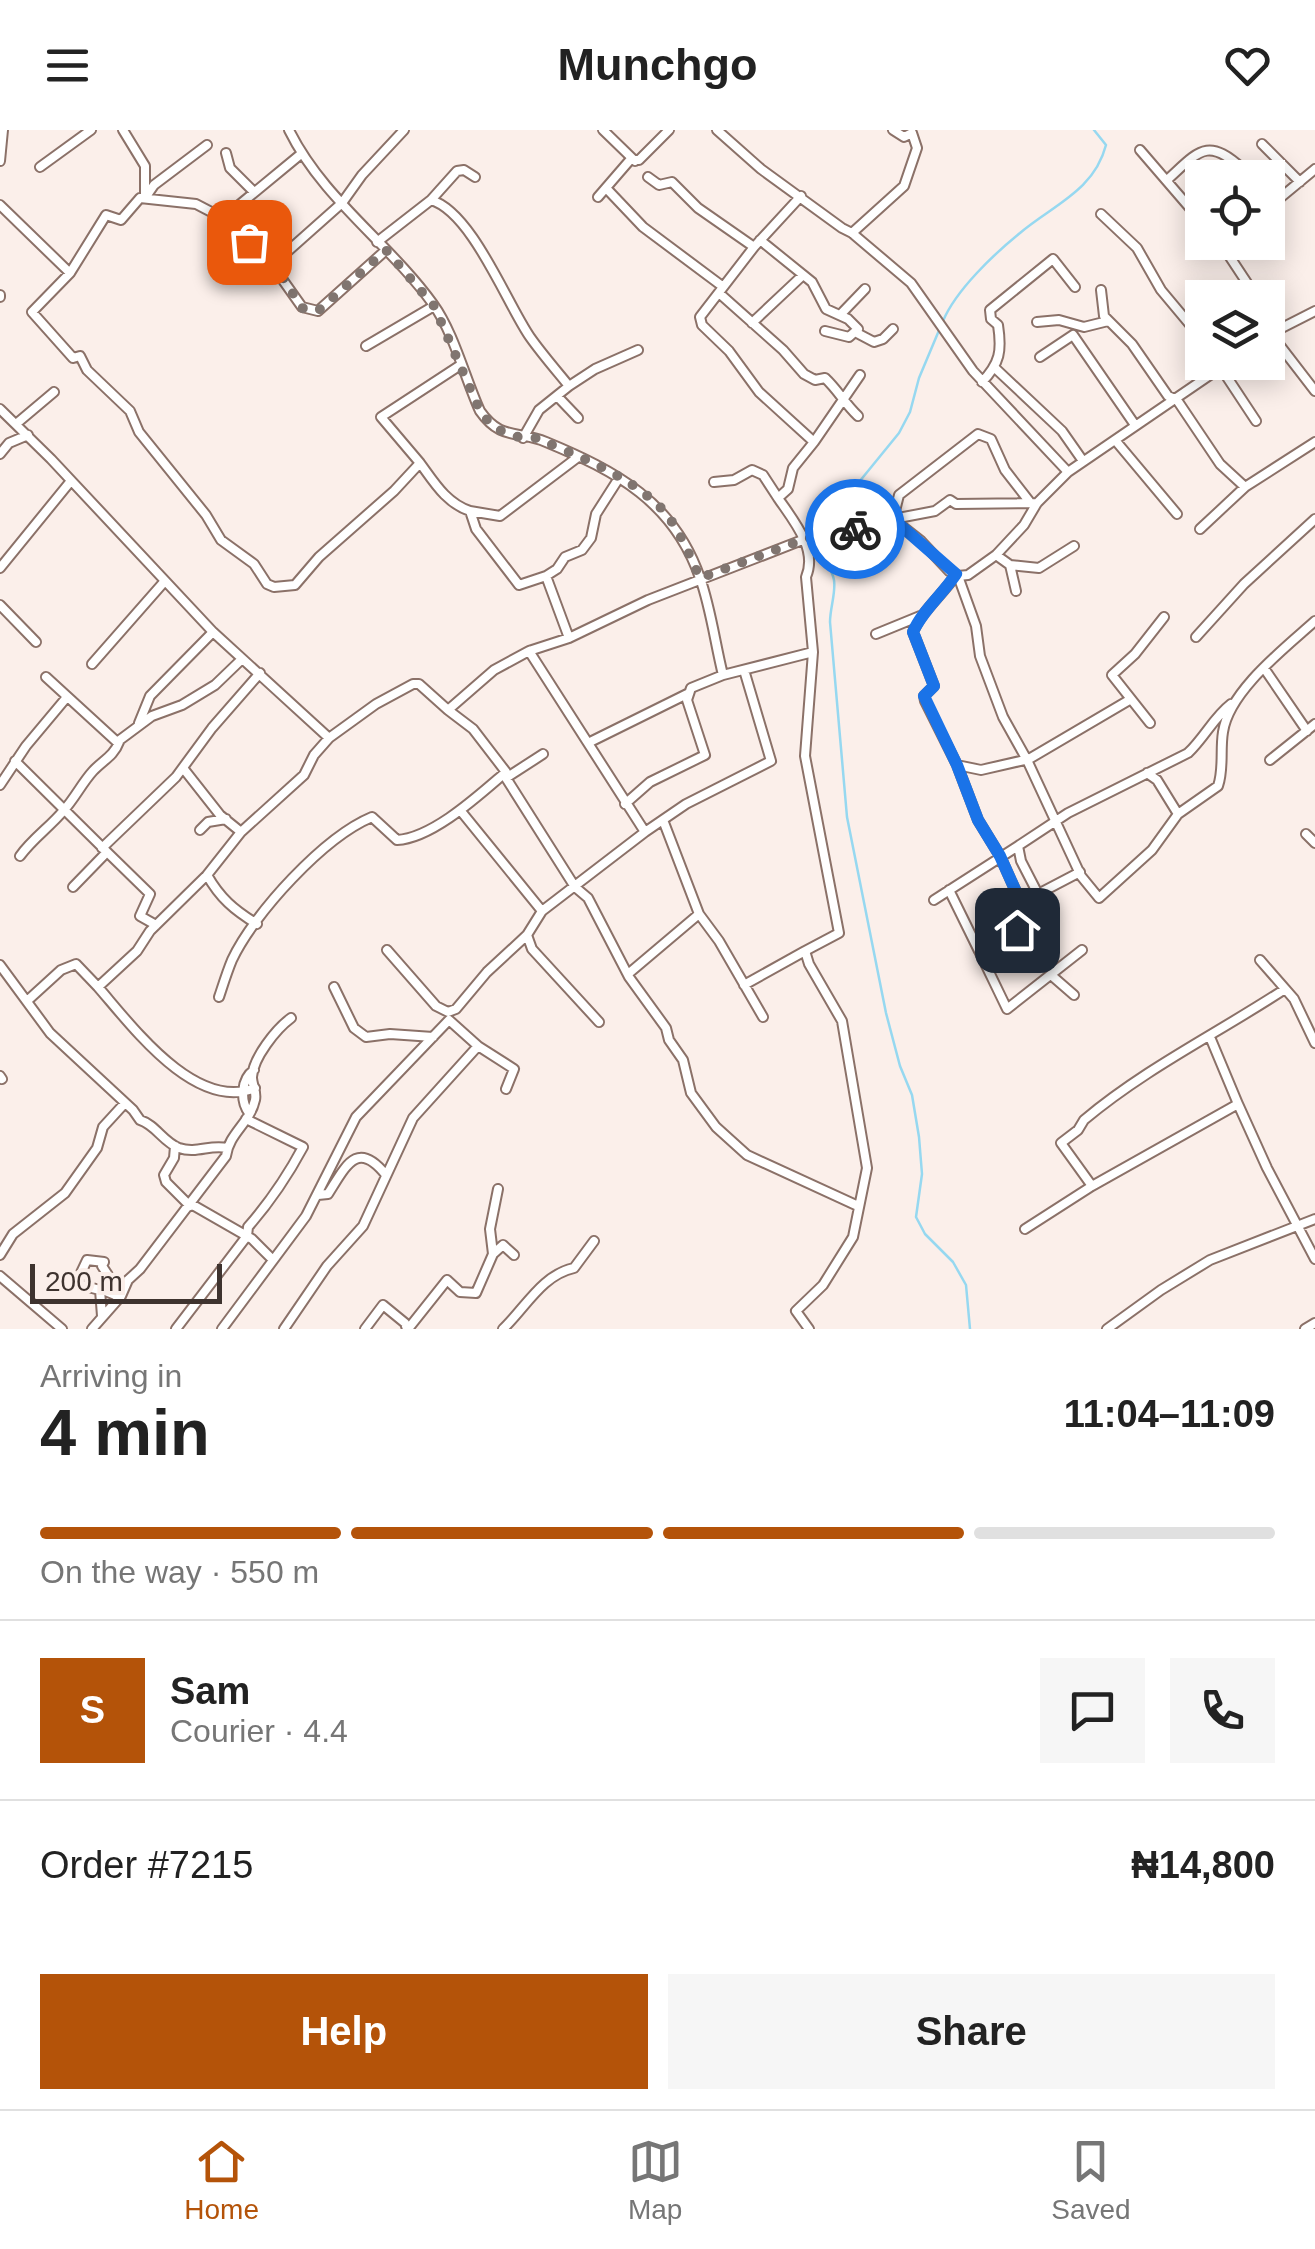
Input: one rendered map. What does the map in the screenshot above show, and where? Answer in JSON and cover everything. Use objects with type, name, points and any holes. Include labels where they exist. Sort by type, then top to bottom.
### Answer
[{"type":"street","points":[[0,161],[3,130]]},
{"type":"street","points":[[40,167],[91,130]]},
{"type":"street","points":[[123,130],[145,166],[145,198]]},
{"type":"street","points":[[289,130],[301,154],[434,306],[480,411],[491,426],[523,438],[536,438],[578,457],[619,478],[662,509],[700,578],[723,675]]},
{"type":"street","points":[[227,214],[266,262],[278,259],[342,203],[404,130]]},
{"type":"street","points":[[603,130],[635,160]]},
{"type":"street","points":[[598,197],[630,160],[635,160],[669,130]]},
{"type":"street","points":[[716,130],[760,169],[852,232],[911,284],[982,382],[1068,472]]},
{"type":"street","points":[[852,232],[904,186],[916,148],[913,131],[904,137],[893,130]]},
{"type":"street","points":[[1262,144],[1300,182]]},
{"type":"street","points":[[145,198],[154,185],[207,145]]},
{"type":"street","points":[[1189,160],[1199,151],[1213,148],[1233,160]]},
{"type":"street","points":[[1140,150],[1185,202]]},
{"type":"street","points":[[226,152],[230,168],[254,192]]},
{"type":"street","points":[[301,154],[227,214],[220,216],[196,204],[145,198],[136,201],[121,220],[106,215],[70,272],[32,312],[73,358],[80,356],[87,370],[130,411],[139,432],[195,500],[221,540],[254,564],[267,584],[274,587],[295,585],[319,557],[394,491],[420,462]]},
{"type":"street","points":[[1167,180],[1185,164]]},
{"type":"street","points":[[1285,194],[1315,169]]},
{"type":"street","points":[[377,242],[431,200],[457,171],[464,170],[475,177]]},
{"type":"street","points":[[648,177],[659,185],[672,182],[698,208],[812,282],[826,309],[858,329],[849,338],[824,331]]},
{"type":"street","points":[[606,188],[642,227],[720,289],[804,374],[815,380],[825,378],[858,416]]},
{"type":"street","points":[[802,196],[757,244],[700,316],[702,325],[729,351],[759,392],[814,442]]},
{"type":"street","points":[[431,200],[440,203],[466,230],[528,336],[569,386]]},
{"type":"street","points":[[0,205],[70,272]]},
{"type":"street","points":[[1101,214],[1137,248],[1153,278],[1185,318]]},
{"type":"street","points":[[272,260],[278,243]]},
{"type":"street","points":[[272,260],[302,308],[318,311],[386,250]]},
{"type":"street","points":[[982,382],[996,368],[1002,348],[998,325],[991,319],[990,310],[1053,260],[1075,286]]},
{"type":"street","points":[[752,323],[802,275]]},
{"type":"street","points":[[840,315],[864,289]]},
{"type":"street","points":[[1102,290],[1104,316],[1132,344],[1168,396],[1176,400],[1220,464],[1245,487]]},
{"type":"street","points":[[366,346],[434,306]]},
{"type":"street","points":[[1285,327],[1315,312]]},
{"type":"street","points":[[1037,322],[1059,320],[1084,327],[1108,321]]},
{"type":"street","points":[[855,332],[874,342],[893,329]]},
{"type":"street","points":[[1040,356],[1074,335],[1135,426]]},
{"type":"street","points":[[523,438],[539,410],[569,386],[607,362],[638,350]]},
{"type":"street","points":[[1285,351],[1315,391]]},
{"type":"street","points":[[460,366],[382,417],[458,507],[500,516],[578,457]]},
{"type":"street","points":[[996,368],[1062,431],[1083,462]]},
{"type":"street","points":[[1304,377],[1315,370]]},
{"type":"street","points":[[778,498],[788,488],[794,468],[860,375]]},
{"type":"street","points":[[957,575],[968,575],[996,555],[1024,525],[1033,502],[1068,472],[1204,380]]},
{"type":"street","points":[[1234,380],[1256,421]]},
{"type":"street","points":[[16,424],[54,392]]},
{"type":"street","points":[[557,396],[578,418]]},
{"type":"street","points":[[0,409],[213,632],[329,738]]},
{"type":"street","points":[[893,519],[899,495],[978,434],[991,439],[1005,470],[1033,502]]},
{"type":"street","points":[[0,454],[9,443],[28,435]]},
{"type":"street","points":[[1114,440],[1177,514]]},
{"type":"street","points":[[1200,529],[1245,487],[1315,442]]},
{"type":"street","points":[[714,482],[734,480],[752,470],[763,475],[805,539],[811,566],[806,576],[813,652],[805,756],[839,933],[744,985]]},
{"type":"street","points":[[470,512],[485,541],[519,585],[546,576],[565,556],[582,550],[591,538],[596,514],[619,478]]},
{"type":"street","points":[[0,568],[70,482]]},
{"type":"street","points":[[448,710],[494,670],[529,651],[568,638],[700,578],[805,539],[935,511],[950,500],[956,504],[1033,502]]},
{"type":"street","points":[[893,519],[957,575],[1003,717],[1080,872],[1099,898],[1152,850],[1178,814],[1218,786],[1222,732],[1231,704]]},
{"type":"street","points":[[1196,637],[1244,584],[1315,519]]},
{"type":"street","points":[[996,555],[1010,565],[1039,568],[1074,546]]},
{"type":"street","points":[[1010,565],[1016,592]]},
{"type":"street","points":[[876,634],[920,616],[936,603],[957,575]]},
{"type":"street","points":[[546,576],[568,638]]},
{"type":"street","points":[[92,664],[164,582]]},
{"type":"street","points":[[0,604],[36,642]]},
{"type":"street","points":[[920,616],[913,632],[934,686],[924,700],[957,765],[978,820],[1040,935]]},
{"type":"street","points":[[1150,723],[1112,675],[1135,654],[1164,617]]},
{"type":"street","points":[[934,900],[1055,821],[1188,753],[1202,740],[1219,713],[1315,620]]},
{"type":"street","points":[[138,728],[150,696],[213,632]]},
{"type":"street","points":[[529,651],[645,832]]},
{"type":"street","points":[[588,744],[687,694],[690,688],[723,675],[813,652]]},
{"type":"street","points":[[20,856],[32,839],[45,832],[65,810],[94,770],[116,751],[118,742],[152,716],[182,706],[215,684],[242,659]]},
{"type":"street","points":[[1264,668],[1307,732]]},
{"type":"street","points":[[335,1174],[340,1147],[368,1101],[433,1038],[487,972],[527,935],[542,911],[686,804],[771,761],[744,670]]},
{"type":"street","points":[[74,887],[183,768],[260,673]]},
{"type":"street","points":[[46,677],[118,742]]},
{"type":"street","points":[[98,988],[207,875],[241,832],[304,775],[314,754],[329,738],[376,704],[413,684],[425,688],[473,729],[506,775],[575,887],[588,898],[628,974],[666,1028],[683,1060],[691,1093],[716,1127],[747,1155],[858,1206]]},
{"type":"street","points":[[626,804],[650,782],[705,755],[687,694]]},
{"type":"street","points":[[0,785],[68,697]]},
{"type":"street","points":[[957,765],[980,770],[1027,760],[1131,699]]},
{"type":"street","points":[[1270,760],[1315,724]]},
{"type":"street","points":[[219,997],[233,960],[256,924],[282,888],[329,844],[368,818],[376,819],[390,836],[404,840],[460,810],[506,775],[543,754]]},
{"type":"street","points":[[15,761],[150,894],[140,916],[156,925]]},
{"type":"street","points":[[183,768],[226,820],[241,832]]},
{"type":"street","points":[[1157,780],[1158,768]]},
{"type":"street","points":[[1147,773],[1157,780],[1178,814]]},
{"type":"street","points":[[460,810],[542,911]]},
{"type":"street","points":[[200,830],[208,822],[226,820]]},
{"type":"street","points":[[663,820],[700,914],[762,1017]]},
{"type":"street","points":[[1306,834],[1315,843]]},
{"type":"street","points":[[1018,846],[1038,894]]},
{"type":"street","points":[[1019,895],[1038,894],[1080,872]]},
{"type":"street","points":[[207,875],[222,899],[256,924]]},
{"type":"street","points":[[949,890],[1007,1009],[1082,950]]},
{"type":"street","points":[[979,951],[1017,930],[1038,894]]},
{"type":"street","points":[[628,974],[700,914]]},
{"type":"street","points":[[527,935],[532,950],[599,1022]]},
{"type":"street","points":[[388,950],[436,1006],[478,1046],[514,1070],[506,1089]]},
{"type":"street","points":[[805,951],[842,1021],[867,1168],[853,1236],[835,1268],[796,1311],[810,1329]]},
{"type":"street","points":[[1260,960],[1286,989],[1315,1043]]},
{"type":"street","points":[[0,964],[50,1033],[140,1120],[175,1146],[188,1150],[216,1145],[227,1148]]},
{"type":"street","points":[[28,1001],[61,970],[76,964],[131,1021],[153,1052],[206,1086],[244,1093],[255,1088]]},
{"type":"street","points":[[1051,975],[1074,994]]},
{"type":"street","points":[[334,986],[354,1028],[366,1037],[390,1034],[433,1038]]},
{"type":"street","points":[[1092,1186],[1061,1143],[1110,1098],[1168,1058],[1210,1037],[1286,989]]},
{"type":"street","points":[[248,1116],[244,1093],[248,1074],[278,1028],[291,1018]]},
{"type":"street","points":[[1210,1037],[1238,1104],[1315,1259]]},
{"type":"street","points":[[284,1329],[327,1266],[362,1226],[413,1118],[478,1046]]},
{"type":"street","points":[[92,1329],[226,1156],[234,1134],[256,1099],[254,1070]]},
{"type":"street","points":[[0,1254],[13,1234],[65,1193],[97,1148],[103,1127],[125,1103]]},
{"type":"street","points":[[1024,1229],[1238,1104]]},
{"type":"street","points":[[176,1329],[247,1236],[248,1227],[265,1209],[303,1147],[248,1116]]},
{"type":"street","points":[[175,1146],[174,1158],[164,1175],[166,1182],[190,1205],[218,1217],[274,1260]]},
{"type":"street","points":[[340,1147],[356,1158],[370,1158],[386,1175]]},
{"type":"street","points":[[222,1329],[318,1195],[335,1174],[356,1158]]},
{"type":"street","points":[[364,1329],[383,1305],[408,1329],[446,1280],[460,1292],[476,1293],[492,1254],[490,1228],[498,1189]]},
{"type":"street","points":[[1107,1329],[1210,1260],[1315,1219]]},
{"type":"street","points":[[503,1329],[545,1283],[559,1272],[574,1268],[594,1241]]},
{"type":"street","points":[[492,1254],[503,1245],[514,1255]]},
{"type":"street","points":[[102,1316],[100,1290],[80,1285],[87,1260],[104,1262],[102,1266],[108,1275],[103,1290],[120,1297]]},
{"type":"street","points":[[0,1276],[62,1329]]},
{"type":"street","points":[[1305,1329],[1315,1323]]},
{"type":"waterway","points":[[943,321],[966,285],[988,262],[1071,196],[1092,174],[1106,145],[1094,130]]},
{"type":"waterway","points":[[826,533],[846,498],[899,433],[940,328]]},
{"type":"waterway","points":[[823,540],[824,557],[834,580],[830,622],[847,817],[886,1013],[912,1095],[922,1174],[916,1217],[925,1234],[953,1262],[966,1285],[970,1329]]},
{"type":"way so far","points":[[249,242],[266,262],[272,260],[302,308],[309,311],[318,311],[386,250],[434,306],[480,411],[491,426],[523,438],[536,438],[630,483],[662,509],[700,578],[805,539],[855,529]]},
{"type":"route","points":[[855,529],[893,519],[956,574],[936,603],[920,616],[913,632],[934,686],[924,700],[957,765],[978,820],[1019,895],[1026,914],[1017,930]]}]
